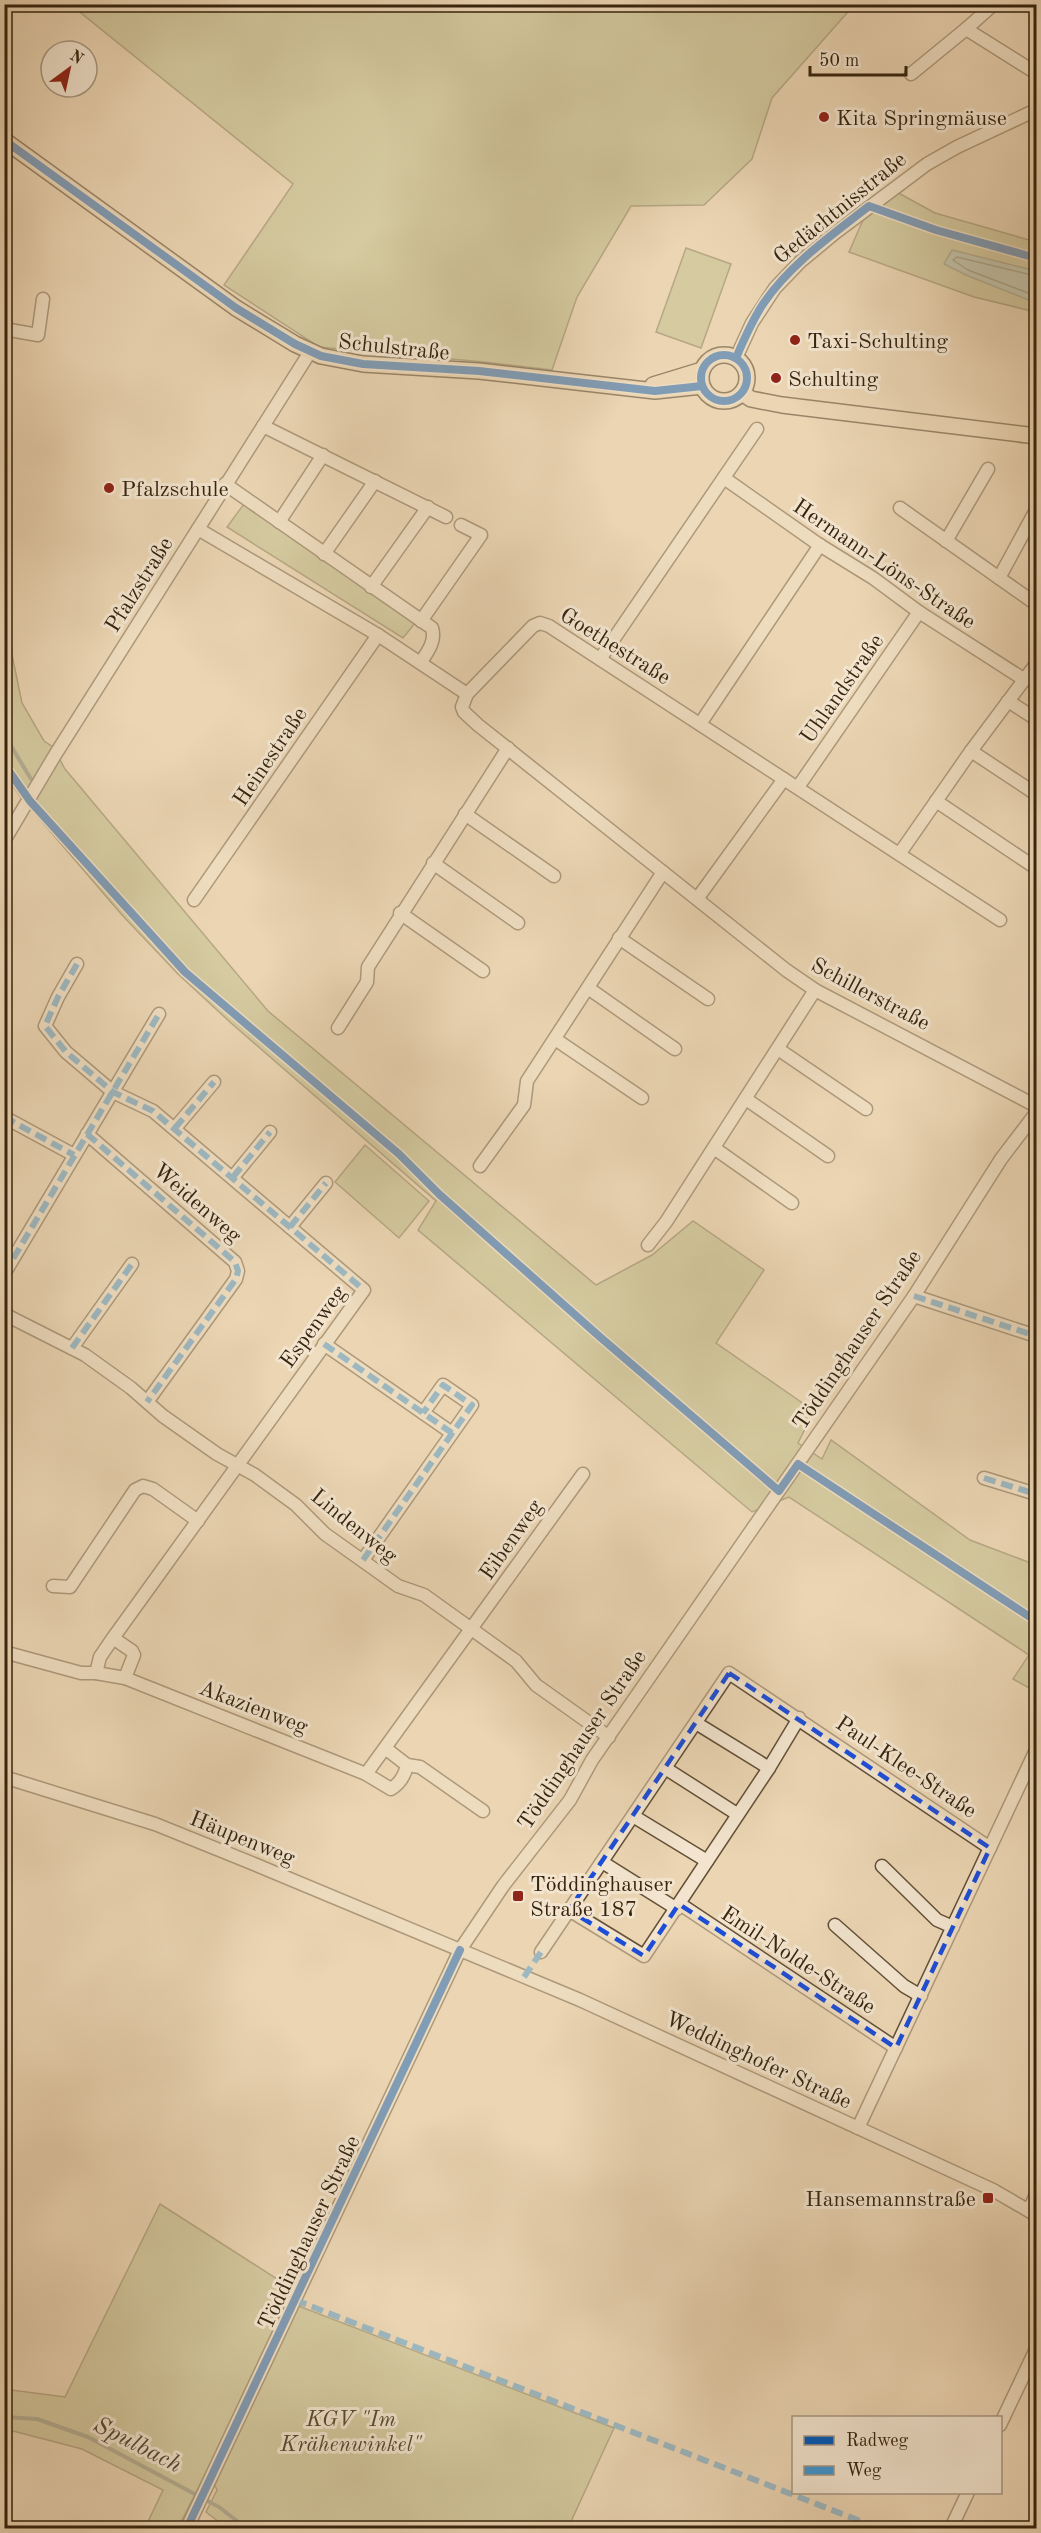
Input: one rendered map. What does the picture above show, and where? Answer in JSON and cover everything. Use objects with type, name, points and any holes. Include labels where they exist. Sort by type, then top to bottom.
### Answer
[{"type":"main road","name":"Schulstraße","points":[[4,140],[236,308],[310,352],[363,364],[479,371],[669,391],[702,386]]},
{"type":"main road","points":[[720,355],[736,358],[744,366],[747,377],[742,393],[730,400],[716,400],[710,397],[702,386],[702,370],[712,357],[720,355]]},
{"type":"main road","name":"Schulstraße","points":[[637,388],[702,370]]},
{"type":"main road","points":[[742,393],[751,399],[783,405],[1036,436]]},
{"type":"street","points":[[911,74],[994,4]]},
{"type":"street","points":[[966,29],[1036,73]]},
{"type":"street","name":"Gedächtnisstraße","points":[[736,358],[757,314],[775,288],[800,262],[835,233],[927,164],[957,147],[1036,110]]},
{"type":"street","points":[[4,329],[38,335],[43,299]]},
{"type":"street","name":"Pfalzstraße","points":[[4,841],[55,755],[310,352]]},
{"type":"street","points":[[262,426],[446,517]]},
{"type":"street","points":[[600,659],[758,429]]},
{"type":"street","points":[[279,522],[323,455]]},
{"type":"street","points":[[946,542],[988,469]]},
{"type":"street","name":"Hermann-Löns-Straße","points":[[724,478],[820,545],[873,578],[919,612],[1025,680]]},
{"type":"street","points":[[324,554],[375,481]]},
{"type":"street","points":[[225,484],[432,628],[435,636],[421,662]]},
{"type":"street","points":[[371,587],[428,507]]},
{"type":"street","points":[[900,508],[1036,604]]},
{"type":"street","points":[[999,578],[1036,510]]},
{"type":"street","points":[[421,621],[481,535],[460,525]]},
{"type":"street","points":[[198,529],[378,635],[467,694]]},
{"type":"street","points":[[700,724],[820,545]]},
{"type":"street","name":"Uhlandstraße","points":[[798,787],[919,612]]},
{"type":"street","name":"Goethestraße","points":[[467,694],[533,626],[540,623],[549,626],[1000,920]]},
{"type":"street","name":"Heinestraße","points":[[194,900],[378,635]]},
{"type":"street","points":[[900,853],[971,751],[1036,664]]},
{"type":"street","name":"Schillerstraße","points":[[467,694],[463,702],[464,712],[767,956],[815,990],[1036,1106]]},
{"type":"street","points":[[1008,700],[1036,719]]},
{"type":"street","points":[[338,1028],[367,982],[368,967],[400,914],[508,748]]},
{"type":"street","points":[[971,751],[1036,794]]},
{"type":"street","points":[[697,899],[784,779]]},
{"type":"street","points":[[936,801],[1033,866]]},
{"type":"street","points":[[465,814],[554,876]]},
{"type":"street","points":[[433,863],[518,923]]},
{"type":"street","points":[[480,1166],[524,1105],[527,1081],[663,872]]},
{"type":"street","points":[[400,914],[483,971]]},
{"type":"street","points":[[619,938],[708,999]]},
{"type":"street","name":"Espenweg","points":[[77,964],[45,1026],[66,1052],[113,1092],[153,1111],[175,1128],[363,1290],[238,1466]]},
{"type":"street","points":[[588,988],[675,1049]]},
{"type":"street","points":[[648,1245],[666,1222],[815,990]]},
{"type":"street","points":[[4,1274],[159,1014]]},
{"type":"street","points":[[555,1039],[642,1098]]},
{"type":"street","points":[[778,1050],[866,1110]]},
{"type":"street","points":[[175,1128],[214,1082]]},
{"type":"street","points":[[746,1099],[828,1156]]},
{"type":"street","name":"Töddinghauser Straße","points":[[187,2529],[460,1950],[503,1886],[570,1800],[592,1760],[914,1296],[995,1168],[1036,1113]]},
{"type":"street","points":[[4,1117],[74,1155]]},
{"type":"street","points":[[233,1177],[270,1132]]},
{"type":"street","name":"Weidenweg","points":[[87,1134],[235,1262],[238,1271],[236,1279],[147,1402]]},
{"type":"street","points":[[714,1148],[792,1203]]},
{"type":"street","points":[[291,1227],[326,1183]]},
{"type":"street","points":[[72,1348],[132,1264]]},
{"type":"street","points":[[914,1296],[1036,1336]]},
{"type":"street","name":"Lindenweg","points":[[4,1314],[72,1348],[131,1388],[163,1416],[217,1454],[255,1475],[296,1505],[325,1534],[398,1586],[424,1595],[516,1661],[536,1685],[609,1737]]},
{"type":"street","points":[[324,1344],[452,1433]]},
{"type":"street","points":[[363,1560],[472,1405],[443,1385],[423,1413]]},
{"type":"street","points":[[96,1673],[100,1657],[113,1638],[238,1466]]},
{"type":"street","name":"Eibenweg","points":[[472,1629],[583,1474]]},
{"type":"street","points":[[984,1478],[1036,1494]]},
{"type":"street","points":[[53,1586],[70,1587],[135,1490],[143,1486],[153,1489],[198,1521]]},
{"type":"street","points":[[366,1774],[472,1629]]},
{"type":"street","points":[[113,1638],[132,1651],[134,1655],[125,1678]]},
{"type":"street","name":"Akazienweg","points":[[4,1652],[81,1673],[125,1678],[366,1774],[391,1789],[406,1772],[407,1765]]},
{"type":"street","name":"Paul-Klee-Straße","points":[[696,1723],[729,1673],[990,1848]]},
{"type":"street","points":[[569,1910],[644,1956],[769,1768],[799,1718]]},
{"type":"street","points":[[541,1952],[696,1723],[769,1768]]},
{"type":"street","points":[[385,1748],[407,1765],[420,1767],[483,1811]]},
{"type":"street","points":[[858,2128],[1036,1750]]},
{"type":"street","points":[[665,1768],[737,1814]]},
{"type":"street","name":"Häupenweg","points":[[4,1777],[155,1824],[460,1950]]},
{"type":"street","points":[[633,1816],[707,1861]]},
{"type":"street","name":"Emil-Nolde-Straße","points":[[602,1862],[678,1906],[896,2048]]},
{"type":"street","points":[[882,1866],[937,1920],[953,1927]]},
{"type":"street","points":[[835,1925],[904,1986],[921,1996]]},
{"type":"street","name":"Weddinghofer Straße","points":[[460,1950],[580,2000],[993,2190],[1033,2213]]},
{"type":"street","points":[[1033,2213],[1036,2195]]},
{"type":"street","points":[[1002,2420],[1036,2349]]},
{"type":"street","points":[[951,2529],[968,2494]]},
{"type":"highlighted area","points":[[729,1673],[990,1848],[896,2048],[679,1904],[644,1956],[569,1910]]},
{"type":"green space","points":[[71,5],[854,5],[772,98],[752,159],[704,205],[631,206],[577,297],[552,370],[319,347],[224,285],[293,184]]},
{"type":"green space","points":[[893,190],[935,213],[1036,242],[1036,312],[974,297],[849,252],[867,211]]},
{"type":"green space","points":[[686,248],[731,264],[701,348],[656,332]]},
{"type":"green space","points":[[244,504],[416,622],[403,638],[227,527]]},
{"type":"green space","points":[[4,582],[11,626],[12,655],[22,703],[44,741],[53,747],[65,769],[268,1011],[596,1285],[652,1255],[693,1221],[764,1270],[716,1343],[814,1411],[798,1443],[822,1459],[831,1440],[970,1540],[1036,1565],[1036,1692],[1013,1679],[1029,1655],[789,1497],[752,1512],[418,1230],[436,1201],[231,1023],[178,974],[122,915],[20,796],[5,774]]},
{"type":"green space","points":[[365,1145],[429,1201],[399,1238],[335,1182]]},
{"type":"green space","name":"KGV \"Im Krähenwinkel\"","points":[[160,2204],[288,2286],[301,2307],[614,2428],[568,2528],[227,2528],[206,2512],[217,2490],[207,2471],[178,2528],[145,2528],[163,2490],[82,2449],[5,2429],[4,2389],[65,2397]]},
{"type":"water","points":[[952,250],[1036,271],[1036,303],[944,264]]},
{"type":"waterway","points":[[4,714],[8,741],[31,779]]},
{"type":"waterway","name":"Spulbach","points":[[4,2417],[37,2419],[88,2437],[219,2507],[246,2528]]},
{"type":"marked path","points":[[77,964],[45,1026],[66,1052],[113,1092],[153,1111],[364,1290]]},
{"type":"marked path","points":[[4,1274],[159,1014]]},
{"type":"marked path","points":[[175,1128],[214,1082]]},
{"type":"marked path","points":[[4,1117],[74,1155]]},
{"type":"marked path","points":[[233,1177],[270,1132]]},
{"type":"marked path","points":[[87,1134],[235,1262],[238,1271],[236,1279],[147,1402]]},
{"type":"marked path","points":[[290,1227],[326,1183]]},
{"type":"marked path","points":[[72,1348],[132,1264]]},
{"type":"marked path","points":[[914,1296],[1036,1336]]},
{"type":"marked path","points":[[324,1344],[452,1433]]},
{"type":"marked path","points":[[363,1560],[472,1405],[443,1385],[423,1413]]},
{"type":"marked path","points":[[984,1478],[1036,1494]]},
{"type":"marked path","points":[[524,1977],[541,1952]]},
{"type":"marked path","points":[[295,2300],[878,2528]]},
{"type":"cycle path","points":[[4,140],[236,308],[295,344],[321,356],[363,364],[479,371],[655,391],[702,386]]},
{"type":"cycle path","points":[[736,358],[755,317],[774,289],[812,251],[869,206],[936,230],[1036,258]]},
{"type":"cycle path","points":[[724,355],[733,356],[740,362],[746,369],[747,378],[746,387],[740,394],[733,400],[724,401],[715,400],[708,394],[702,387],[701,378],[702,369],[708,362],[715,356],[724,355]]},
{"type":"cycle path","points":[[4,764],[30,801],[185,972],[399,1154],[439,1194],[600,1337],[779,1491],[798,1464],[1036,1621]]},
{"type":"cycle path","points":[[187,2528],[460,1950]]},
{"type":"place","name":"Kita Springmäuse","points":[[824,117]]},
{"type":"place","name":"Taxi-Schulting","points":[[795,340]]},
{"type":"place","name":"Schulting","points":[[776,378]]},
{"type":"place","name":"Pfalzschule","points":[[109,488]]},
{"type":"place","name":"Töddinghauser Straße 187","points":[[518,1896]]},
{"type":"place","name":"Hansemannstraße","points":[[988,2198]]}]
